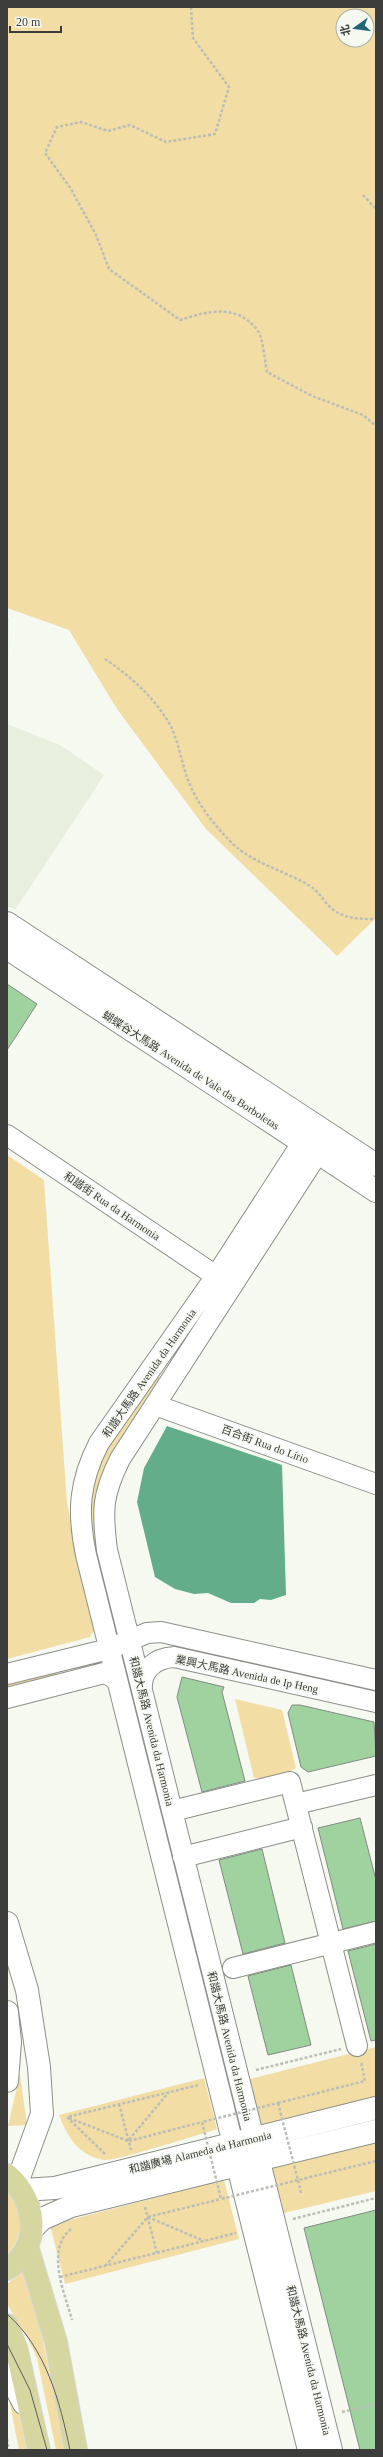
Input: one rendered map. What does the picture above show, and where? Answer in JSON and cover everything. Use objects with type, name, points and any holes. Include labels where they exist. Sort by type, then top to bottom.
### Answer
[{"type":"main road","points":[[7,2269],[21,2256],[29,2237],[32,2216],[15,2183]]},
{"type":"main road","points":[[29,2237],[56,2342],[76,2450]]},
{"type":"main road","points":[[7,2325],[17,2351],[39,2450]]},
{"type":"street","name":"蝴蝶谷大馬路 Avenida de Vale das Borboletas","points":[[7,923],[376,1165]]},
{"type":"street","name":"蝴蝶谷大馬路 Avenida de Vale das Borboletas","points":[[7,948],[376,1191]]},
{"type":"street","name":"和諧大馬路 Avenida da Harmonia","points":[[322,1130],[155,1405],[120,1459],[106,1492],[103,1511],[107,1550],[119,1601],[331,2450]]},
{"type":"street","name":"和諧街 Rua da Harmonia","points":[[7,1135],[216,1276]]},
{"type":"street","name":"和諧大馬路 Avenida da Harmonia","points":[[309,2450],[109,1649],[86,1555],[79,1517],[81,1492],[89,1462],[99,1443],[216,1276],[310,1148]]},
{"type":"street","name":"百合街 Rua do Lírio","points":[[155,1405],[376,1484]]},
{"type":"street","points":[[119,1601],[136,1619],[161,1632]]},
{"type":"street","name":"和諧大馬路 Avenida da Harmonia","points":[[7,1674],[109,1649],[147,1633],[161,1632],[184,1637]]},
{"type":"street","name":"業興大馬路 Avenida de Ip Heng","points":[[184,1637],[376,1680]]},
{"type":"street","name":"業興大馬路 Avenida de Ip Heng","points":[[143,1695],[142,1685],[149,1667],[156,1661],[174,1657],[376,1702]]},
{"type":"street","name":"和諧大馬路 Avenida da Harmonia","points":[[7,1698],[104,1673],[113,1677],[118,1683]]},
{"type":"street","points":[[172,1811],[290,1782],[357,2046]]},
{"type":"street","points":[[296,1804],[376,1785]]},
{"type":"street","points":[[183,1857],[302,1827]]},
{"type":"street","points":[[7,1923],[27,1990],[38,2067],[42,2114],[15,2183]]},
{"type":"street","points":[[233,1968],[376,1932]]},
{"type":"street","points":[[7,2012],[10,2042],[7,2081]]},
{"type":"street","name":"和諧廣場 Alameda da Harmonia","points":[[15,2183],[55,2188],[376,2108]]},
{"type":"street","name":"和諧廣場 Alameda da Harmonia","points":[[29,2237],[42,2219],[57,2211],[376,2131]]},
{"type":"street","points":[[7,2373],[34,2428]]},
{"type":"path","points":[[191,7],[193,38],[230,87],[215,134],[166,142],[130,125],[108,131],[81,122],[57,127],[45,153],[71,188],[96,236],[109,269],[180,320],[205,312],[235,312],[259,331],[267,372],[312,396],[363,415],[376,426]]},
{"type":"path","points":[[363,195],[376,209]]},
{"type":"path","points":[[105,659],[130,676],[169,723],[188,779],[204,810],[230,841],[251,858],[295,877],[316,889],[329,906],[342,916],[360,920],[376,919]]},
{"type":"path","points":[[67,2117],[128,2141],[366,2081],[357,2046],[238,2075]]},
{"type":"path","points":[[67,2117],[217,2080]]},
{"type":"path","points":[[128,2141],[169,2092]]},
{"type":"path","points":[[278,2103],[301,2193]]},
{"type":"path","points":[[119,2104],[131,2152],[124,2152]]},
{"type":"path","points":[[67,2117],[102,2154],[110,2154]]},
{"type":"path","points":[[202,2122],[221,2199]]},
{"type":"path","points":[[105,2266],[148,2217],[374,2161]]},
{"type":"path","points":[[275,2224],[376,2198]]},
{"type":"path","points":[[137,2208],[145,2206],[157,2253]]},
{"type":"path","points":[[148,2217],[205,2241]]},
{"type":"path","points":[[72,2323],[60,2277],[58,2254],[62,2241],[74,2227]]},
{"type":"path","points":[[60,2277],[254,2229]]},
{"type":"path","points":[[350,2410],[376,2404]]},
{"type":"path","points":[[7,2439],[9,2450]]},
{"type":"shaded area","points":[[7,7],[376,7],[376,918],[337,956],[206,829],[117,709],[69,630],[7,608]]},
{"type":"shaded area","points":[[7,617],[9,618],[7,711]]},
{"type":"shaded area","points":[[7,724],[60,745],[104,775],[15,910],[7,906]]},
{"type":"shaded area","points":[[7,1155],[44,1180],[67,1503],[95,1629],[90,1637],[7,1659]]},
{"type":"shaded area","points":[[156,1375],[163,1380],[114,1453],[100,1484],[96,1501],[116,1621],[114,1622],[92,1544],[87,1502],[95,1466]]},
{"type":"shaded area","points":[[167,1426],[282,1465],[286,1595],[271,1600],[260,1599],[254,1603],[231,1603],[208,1593],[194,1594],[175,1589],[155,1577],[137,1502],[144,1468]]},
{"type":"shaded area","points":[[208,1649],[376,1687],[376,1693],[207,1654]]},
{"type":"shaded area","points":[[56,1671],[57,1676],[7,1689],[7,1683]]},
{"type":"shaded area","points":[[235,1699],[282,1710],[296,1768],[286,1774],[276,1777],[266,1779],[254,1778]]},
{"type":"shaded area","points":[[144,1738],[243,2130],[238,2132],[139,1739]]},
{"type":"shaded area","points":[[376,2047],[376,2099],[262,2127],[250,2079]]},
{"type":"shaded area","points":[[20,2074],[27,2125],[8,2126]]},
{"type":"shaded area","points":[[204,2078],[217,2129],[123,2157],[104,2160],[87,2154],[70,2138],[59,2115]]},
{"type":"shaded area","points":[[376,2138],[376,2191],[284,2213],[271,2164]]},
{"type":"shaded area","points":[[224,2180],[239,2239],[65,2284],[50,2225]]},
{"type":"shaded area","points":[[7,2188],[17,2203],[20,2221],[17,2240],[13,2248],[7,2254]]},
{"type":"shaded area","points":[[28,2267],[65,2450],[56,2450],[37,2358],[27,2337],[7,2304],[7,2284]]},
{"type":"shaded area","points":[[7,2362],[27,2450],[19,2450],[7,2389]]},
{"type":"building","points":[[7,984],[37,1004],[7,1050]]},
{"type":"building","points":[[182,1677],[224,1687],[222,1692],[245,1781],[202,1792],[177,1697]]},
{"type":"building","points":[[292,1705],[300,1705],[374,1722],[376,1756],[308,1772],[301,1767],[288,1713]]},
{"type":"building","points":[[360,1818],[376,1880],[376,1921],[343,1929],[318,1828]]},
{"type":"building","points":[[262,1849],[285,1943],[243,1954],[219,1860]]},
{"type":"building","points":[[376,1944],[376,2040],[371,2041],[348,1951]]},
{"type":"building","points":[[291,1965],[311,2045],[268,2055],[248,1976]]},
{"type":"building","points":[[376,2210],[376,2450],[360,2450],[304,2228]]},
{"type":"tram line","points":[[7,2314],[32,2343],[41,2359],[56,2395],[70,2450]]},
{"type":"tram line","points":[[7,2344],[30,2390],[47,2450]]}]
